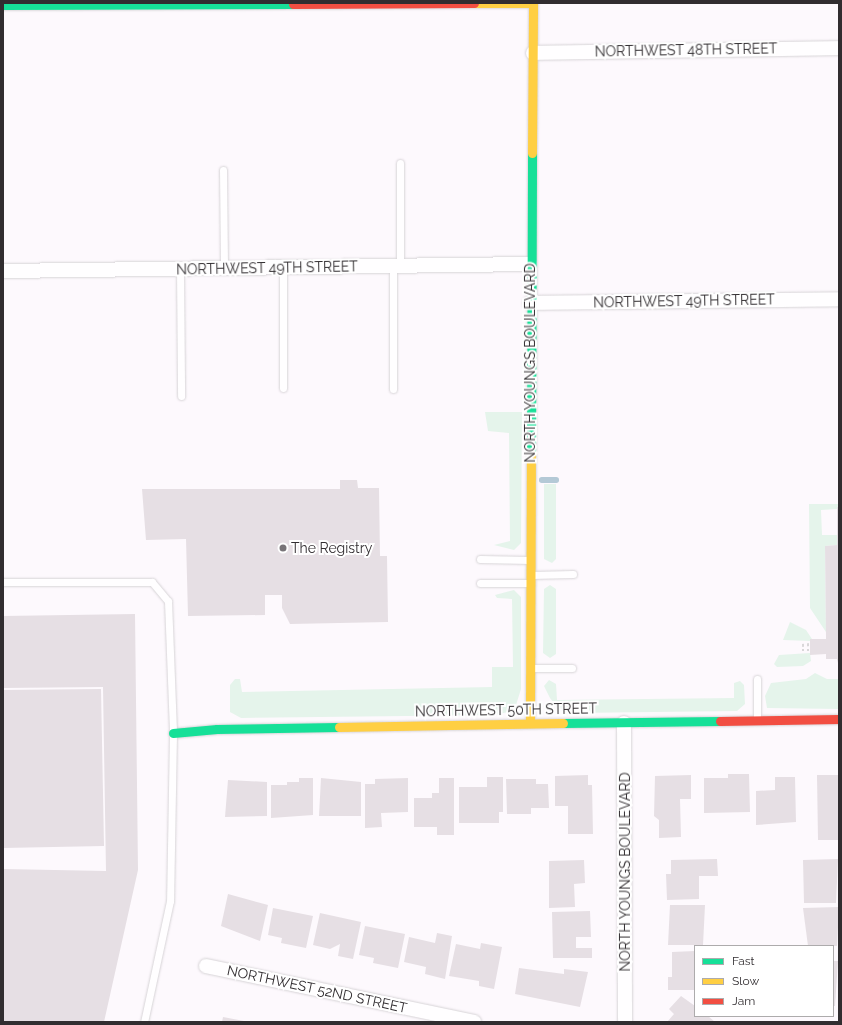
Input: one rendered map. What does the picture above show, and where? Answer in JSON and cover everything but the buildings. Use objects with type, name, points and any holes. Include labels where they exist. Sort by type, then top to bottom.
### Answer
[{"type":"street","points":[[3,5],[533,3]]},
{"type":"street","name":"NORTH YOUNGS BOULEVARD","points":[[530,723],[530,264],[533,3]]},
{"type":"street","name":"NORTHWEST 48TH STREET","points":[[532,53],[839,48]]},
{"type":"street","name":"NORTHWEST 49TH STREET","points":[[3,271],[530,264]]},
{"type":"street","name":"NORTHWEST 49TH STREET","points":[[530,303],[839,300]]},
{"type":"street","name":"NORTHWEST 50TH STREET","points":[[173,733],[217,728],[530,723],[757,722],[839,719]]},
{"type":"street","name":"NORTH YOUNGS BOULEVARD","points":[[624,723],[626,1022]]},
{"type":"street","name":"NORTHWEST 52ND STREET","points":[[206,966],[474,1022]]},
{"type":"lane","points":[[393,389],[400,163]]},
{"type":"lane","points":[[223,170],[224,268]]},
{"type":"lane","points":[[282,388],[283,268]]},
{"type":"lane","points":[[180,269],[181,396]]},
{"type":"lane","points":[[480,559],[530,560]]},
{"type":"lane","points":[[480,583],[573,574]]},
{"type":"lane","points":[[3,582],[152,582],[168,601],[173,733],[170,901],[144,1022]]},
{"type":"lane","points":[[530,668],[572,668]]},
{"type":"lane","points":[[757,679],[757,722]]},
{"type":"path","points":[[802,645],[810,644]]},
{"type":"path","points":[[802,650],[810,650]]},
{"type":"shaded area","points":[[485,412],[522,412],[521,543],[514,550],[494,545],[510,541],[509,433],[488,431]]},
{"type":"shaded area","points":[[544,484],[556,484],[556,559],[552,563],[544,559]]},
{"type":"shaded area","points":[[809,504],[839,504],[837,509],[821,510],[822,535],[837,535],[837,545],[825,546],[826,632],[810,608]]},
{"type":"shaded area","points":[[550,585],[556,589],[556,654],[550,658],[543,653],[544,589]]},
{"type":"shaded area","points":[[514,590],[521,597],[521,689],[516,705],[508,712],[495,715],[241,718],[230,712],[230,685],[235,679],[240,679],[242,692],[492,687],[492,667],[513,667],[512,599],[497,598],[495,595]]},
{"type":"shaded area","points":[[790,622],[806,630],[812,639],[810,641],[783,640]]},
{"type":"shaded area","points":[[810,653],[811,661],[803,666],[777,667],[774,664],[779,655]]},
{"type":"shaded area","points":[[815,673],[827,679],[839,679],[839,709],[767,708],[765,696],[771,683],[806,679]]},
{"type":"shaded area","points":[[549,680],[556,684],[557,700],[734,698],[734,683],[740,681],[744,685],[745,704],[737,711],[572,713],[557,707],[550,698],[544,686]]},
{"type":"waterway","points":[[542,480],[556,480]]},
{"type":"traffic: fast","points":[[3,5],[293,4]]},
{"type":"traffic: fast","points":[[531,454],[532,153]]},
{"type":"traffic: fast","points":[[563,723],[720,721]]},
{"type":"traffic: fast","points":[[173,733],[217,729],[339,727]]},
{"type":"traffic: slow","points":[[474,3],[533,3]]},
{"type":"traffic: slow","points":[[532,153],[533,3]]},
{"type":"traffic: slow","points":[[530,723],[531,454]]},
{"type":"traffic: slow","points":[[339,727],[563,723]]},
{"type":"traffic: jam","points":[[293,4],[474,3]]},
{"type":"traffic: jam","points":[[720,721],[839,719]]},
{"type":"place","name":"The Registry","points":[[283,548]]}]
